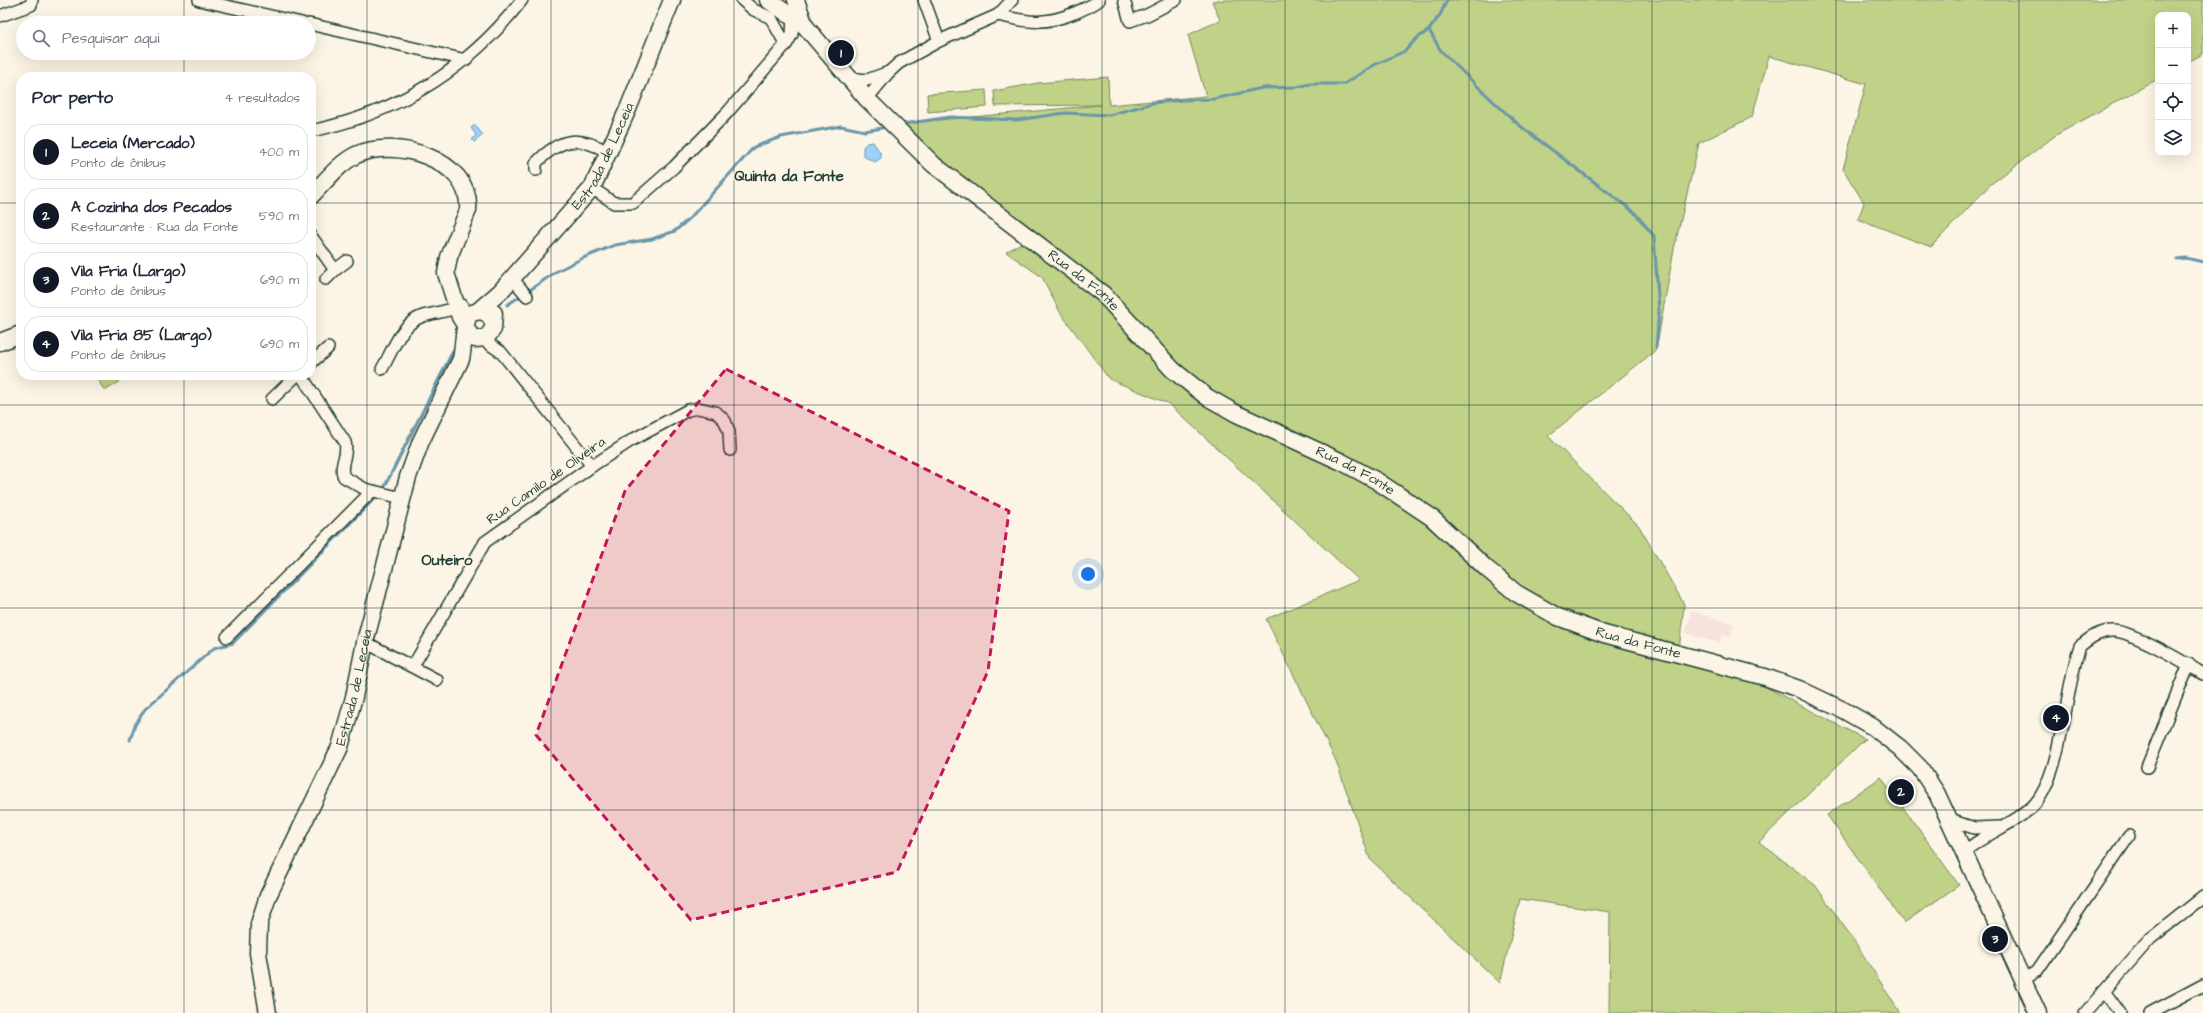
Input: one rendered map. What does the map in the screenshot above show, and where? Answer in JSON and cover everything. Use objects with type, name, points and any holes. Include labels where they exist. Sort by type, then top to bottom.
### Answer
[{"type":"main road","name":"Estrada de Leceia","points":[[268,1013],[258,952],[259,924],[268,896],[340,746],[354,697],[366,642],[402,498],[421,441],[461,359],[468,316],[465,306],[500,292],[520,287],[592,188],[672,0]]},
{"type":"main road","name":"Rua da Fonte","points":[[768,0],[803,25],[867,99],[915,148],[948,177],[1103,294],[1173,370],[1207,397],[1238,414],[1342,462],[1389,488],[1430,517],[1503,583],[1543,610],[1604,634],[1699,658],[1782,683],[1820,698],[1869,725],[1887,737],[1920,768],[1937,794],[1947,819],[1964,852],[2037,1010]]},
{"type":"main road","name":"Rua da Fonte","points":[[796,0],[803,25]]},
{"type":"main road","points":[[316,191],[342,165],[350,159],[364,153],[406,150],[416,152],[448,168],[466,186],[469,201],[466,219],[446,265],[447,282],[465,306],[486,313],[493,324]]},
{"type":"main road","name":"Estrada de Leceia","points":[[461,359],[481,339],[491,333],[500,292]]},
{"type":"main road","points":[[465,327],[471,337],[481,339]]},
{"type":"main road","points":[[0,342],[16,336]]},
{"type":"street","points":[[0,16],[31,5],[32,0]]},
{"type":"street","points":[[199,0],[271,16]]},
{"type":"street","points":[[316,129],[363,118],[389,107],[440,79],[466,60],[501,26],[522,0]]},
{"type":"street","points":[[742,0],[754,10],[771,18],[786,45]]},
{"type":"street","points":[[924,0],[939,41]]},
{"type":"street","points":[[867,99],[890,72],[907,59],[939,41],[998,15],[1012,0]]},
{"type":"street","points":[[998,15],[1033,22],[1047,22],[1059,20],[1091,6],[1099,0]]},
{"type":"street","points":[[1124,0],[1130,21],[1147,15],[1176,0]]},
{"type":"street","points":[[592,188],[614,203],[633,203],[674,167],[727,113],[786,45],[792,34],[803,25]]},
{"type":"street","points":[[316,26],[466,60]]},
{"type":"street","points":[[849,78],[867,80],[890,72]]},
{"type":"street","points":[[536,170],[536,163],[546,153],[560,144],[575,140],[587,142],[608,152]]},
{"type":"street","points":[[316,243],[335,270]]},
{"type":"street","points":[[326,279],[347,260]]},
{"type":"street","points":[[382,369],[410,323],[424,316],[445,313],[465,306]]},
{"type":"street","points":[[493,324],[501,352]]},
{"type":"street","points":[[481,339],[501,352],[592,466]]},
{"type":"street","points":[[316,359],[328,348]]},
{"type":"street","points":[[272,399],[292,380]]},
{"type":"street","points":[[304,380],[345,442],[346,454],[342,468],[344,477],[354,484],[372,491],[402,498]]},
{"type":"street","name":"Rua Camilo de Oliveira","points":[[414,666],[485,542],[592,466],[632,440],[688,410],[698,408],[716,412],[725,421],[729,432],[730,450]]},
{"type":"street","points":[[227,637],[372,491]]},
{"type":"street","points":[[1964,852],[1975,843],[2008,826],[2033,806],[2047,785],[2080,646],[2096,634],[2114,631],[2140,640],[2189,664],[2203,674]]},
{"type":"street","points":[[366,642],[438,680]]},
{"type":"street","points":[[2147,766],[2189,664]]},
{"type":"street","points":[[1947,819],[1974,828],[1992,829],[2008,826]]},
{"type":"street","points":[[2023,980],[2038,971],[2129,836]]},
{"type":"street","points":[[2085,1013],[2150,939],[2203,897]]},
{"type":"street","points":[[2150,1013],[2203,985]]},
{"type":"street","points":[[2104,991],[2120,1013]]},
{"type":"highlighted area","points":[[726,369],[1009,511],[988,671],[897,872],[691,920],[536,735],[625,491]]},
{"type":"shaded area","points":[[1691,611],[1734,624],[1730,637],[1722,634],[1719,643],[1685,633]]},
{"type":"green space","points":[[2203,0],[2203,54],[2191,60],[2191,12],[2155,12],[2155,81],[2056,135],[1991,184],[1931,247],[1858,219],[1864,203],[1843,169],[1866,84],[1769,56],[1752,117],[1699,143],[1674,249],[1656,350],[1548,436],[1639,526],[1684,604],[1678,661],[1762,685],[1865,739],[1759,842],[1815,885],[1855,942],[1900,1013],[1609,1013],[1610,912],[1520,899],[1500,983],[1370,859],[1336,761],[1266,619],[1359,580],[1169,404],[1109,379],[1060,312],[1042,277],[1006,252],[1021,243],[896,124],[1101,105],[995,106],[994,91],[1038,83],[1108,77],[1109,105],[1206,96],[1188,35],[1220,20],[1212,1]]},
{"type":"green space","points":[[986,90],[987,107],[928,112],[927,94]]},
{"type":"green space","points":[[97,380],[118,380],[119,382],[105,391]]},
{"type":"green space","points":[[1881,777],[1959,885],[1904,923],[1827,815]]},
{"type":"water","points":[[475,125],[483,135],[474,142],[472,140],[476,135],[471,128]]},
{"type":"water","points":[[873,142],[880,152],[881,158],[875,162],[863,156],[863,147],[867,143]]},
{"type":"waterway","points":[[903,124],[950,117],[1017,120],[1065,113],[1109,115],[1153,103],[1214,99],[1262,88],[1297,87],[1311,84],[1344,84],[1374,65],[1405,51],[1416,39],[1429,30],[1440,15],[1447,0]]},
{"type":"waterway","points":[[1429,30],[1441,51],[1519,125],[1634,212],[1654,236],[1659,312],[1656,347]]},
{"type":"waterway","points":[[527,292],[557,271],[583,258],[615,245],[652,239],[675,231],[690,218],[754,147],[781,137],[841,126],[865,131],[882,128]]},
{"type":"waterway","points":[[2177,259],[2186,258],[2203,262]]},
{"type":"waterway","points":[[507,305],[522,295]]},
{"type":"waterway","points":[[385,486],[454,349]]},
{"type":"waterway","points":[[130,740],[135,725],[145,709],[214,648],[233,643],[374,499]]},
{"type":"place","name":"Leceia (Mercado)","points":[[841,53]]},
{"type":"place","name":"Vila Fria 85 (Largo)","points":[[2056,718]]},
{"type":"place","name":"A Cozinha dos Pecados","points":[[1901,792]]},
{"type":"place","name":"Vila Fria (Largo)","points":[[1995,939]]},
{"type":"district","name":"Quinta da Fonte","points":[[789,176]]},
{"type":"district","name":"Outeiro","points":[[447,560]]}]
